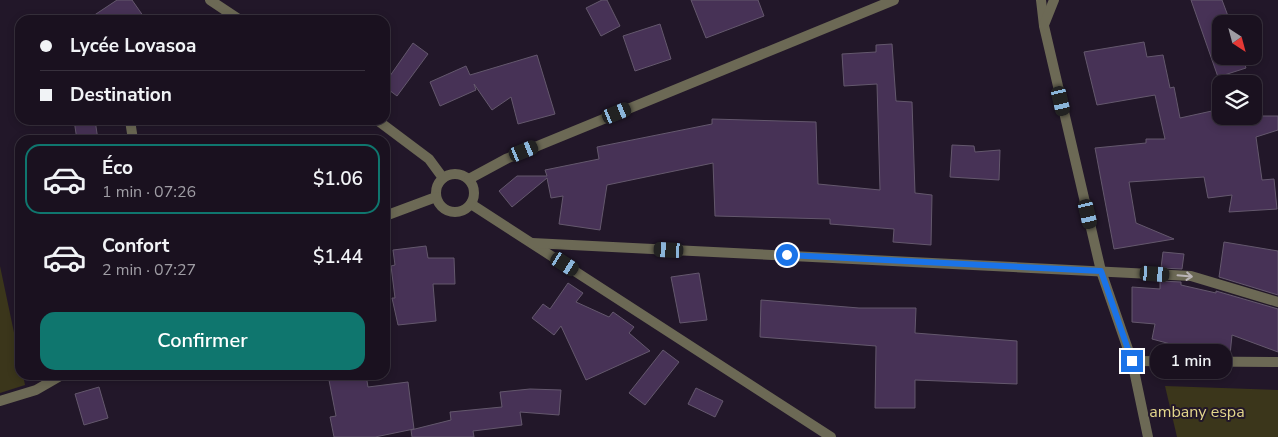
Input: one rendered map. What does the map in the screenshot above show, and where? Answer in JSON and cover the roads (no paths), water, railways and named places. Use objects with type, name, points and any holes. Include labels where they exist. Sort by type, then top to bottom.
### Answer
[{"type":"street","points":[[210,0],[232,15]]},
{"type":"street","points":[[469,179],[506,159],[894,0]]},
{"type":"street","points":[[1041,0],[1044,26],[1101,271],[1132,361],[1148,437]]},
{"type":"street","points":[[1044,26],[1054,0]]},
{"type":"street","points":[[384,125],[430,159],[443,178]]},
{"type":"street","points":[[451,174],[461,174],[469,179],[474,187],[474,196],[471,204],[465,210],[447,211],[440,205],[436,197],[437,187],[443,178],[451,174]]},
{"type":"street","points":[[390,214],[436,197]]},
{"type":"street","points":[[471,204],[831,437]]},
{"type":"street","points":[[532,243],[1191,276],[1278,302]]},
{"type":"street","points":[[1132,361],[1278,362]]},
{"type":"street","points":[[0,401],[36,390],[53,380]]},
{"type":"park label","name":"ambany espa","points":[[1197,412]]}]
